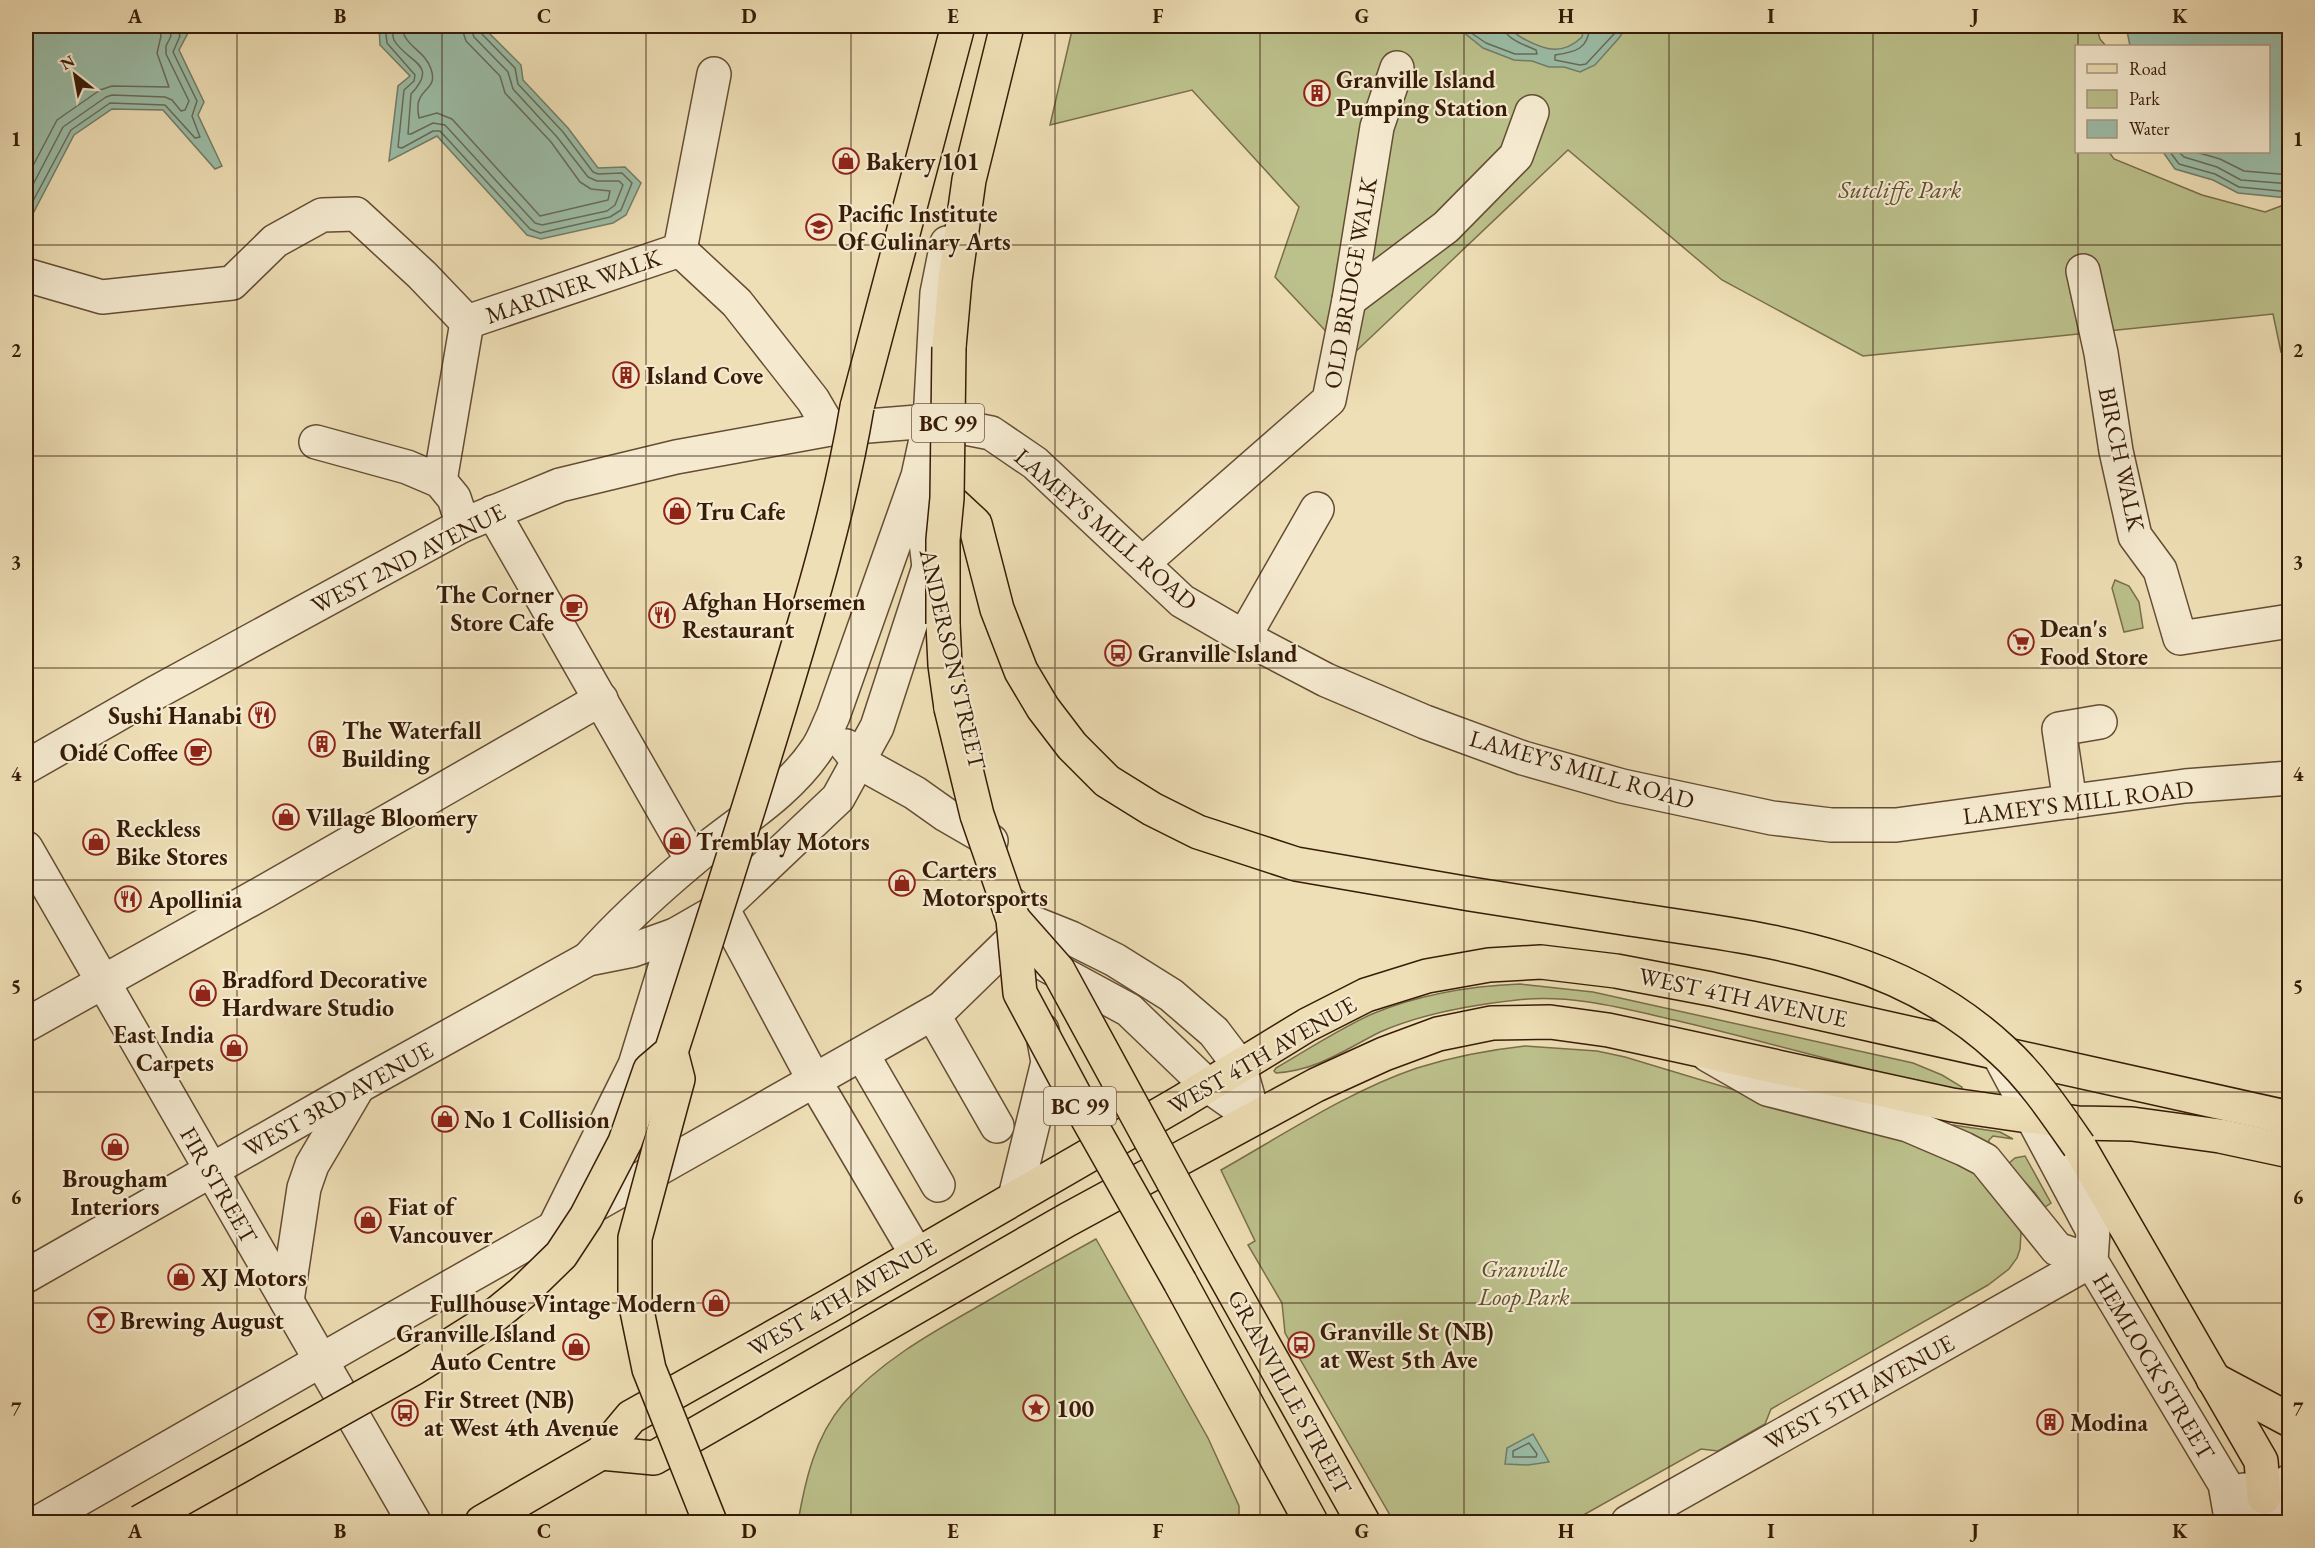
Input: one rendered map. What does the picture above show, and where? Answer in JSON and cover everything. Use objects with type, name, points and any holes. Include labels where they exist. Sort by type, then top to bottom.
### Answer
[{"type":"main road","points":[[140,1522],[414,1368],[484,1324],[522,1293],[561,1255],[586,1217],[625,1142],[650,1070],[671,1052],[749,808],[808,615],[842,487],[857,407],[958,26]]},
{"type":"main road","name":"BC 99","points":[[1007,26],[969,180],[955,280],[949,347],[947,498],[943,540],[943,624],[945,665],[951,708],[978,815],[1018,926]]},
{"type":"main road","points":[[947,498],[975,524],[997,609],[1021,671],[1043,708],[1072,746],[1107,781],[1152,809],[1198,832],[1296,864],[1470,894],[1760,939],[1828,954],[1885,973],[1931,995],[1971,1023],[2003,1051],[2031,1081],[2073,1137],[2261,1461],[2278,1500]]},
{"type":"main road","name":"GRANVILLE STREET","points":[[1018,926],[1059,970],[1216,1262],[1363,1522]]},
{"type":"main road","name":"GRANVILLE STREET","points":[[1018,926],[1020,993],[1081,1107],[1180,1282],[1304,1516]]},
{"type":"main road","name":"WEST 4TH AVENUE","points":[[482,1522],[601,1454],[631,1417],[917,1255],[1307,1025],[1366,995],[1427,976],[1489,965],[1541,962],[1616,971],[1711,989],[2289,1118]]},
{"type":"main road","name":"WEST 4TH AVENUE","points":[[601,1454],[654,1458],[1067,1220],[1316,1085],[1384,1054],[1438,1034],[1492,1023],[1550,1022],[1608,1030],[1952,1105],[2031,1118],[2078,1123],[2132,1124],[2220,1136],[2289,1151]]},
{"type":"main road","points":[[671,1052],[678,1079],[635,1238],[635,1301],[649,1369],[710,1522]]},
{"type":"main road","points":[[2209,1372],[2289,1420]]},
{"type":"street","name":"ANDERSON STREET","points":[[833,716],[918,476],[930,421],[937,292],[990,26]]},
{"type":"street","name":"OLD BRIDGE WALK","points":[[1144,562],[1329,400],[1349,300],[1377,127],[1397,68]]},
{"type":"street","name":"MARINER WALK","points":[[467,322],[680,250],[714,74]]},
{"type":"street","points":[[1349,300],[1446,227],[1516,156],[1532,112]]},
{"type":"street","name":"MARINER WALK","points":[[26,275],[102,297],[232,283],[275,241],[321,215],[356,214],[422,275],[467,322]]},
{"type":"street","points":[[680,250],[736,303],[813,400],[830,429]]},
{"type":"street","name":"BIRCH WALK","points":[[2083,271],[2101,353],[2116,451],[2135,536],[2160,570],[2180,638],[2289,621]]},
{"type":"street","name":"MARINER WALK","points":[[440,481],[467,322]]},
{"type":"street","name":"WEST 2ND AVENUE","points":[[26,767],[155,693],[463,525],[560,485],[676,457],[830,429],[930,421]]},
{"type":"street","name":"LAMEY'S MILL ROAD","points":[[930,421],[990,433],[1035,463],[1144,562],[1182,601],[1244,637],[1326,680],[1425,722],[1523,758],[1622,786],[1772,818],[1831,825],[1896,825],[2185,786],[2289,778]]},
{"type":"street","points":[[316,442],[407,467],[440,481],[454,498],[463,525]]},
{"type":"street","name":"ANDERSON STREET","points":[[918,476],[929,567],[968,718],[991,841],[1018,926],[1048,1062],[1016,1197]]},
{"type":"street","points":[[1244,637],[1317,509]]},
{"type":"street","points":[[493,512],[692,860]]},
{"type":"street","name":"WEST 3RD AVENUE","points":[[26,1276],[210,1170],[588,959],[633,950],[675,935],[722,908],[838,798],[877,727],[929,567]]},
{"type":"street","points":[[26,1025],[601,699]]},
{"type":"street","points":[[833,716],[843,742],[858,762],[915,793],[946,815],[991,841]]},
{"type":"street","name":"WEST 3RD AVENUE","points":[[588,959],[621,922],[692,860],[769,800],[796,774],[818,748],[833,716]]},
{"type":"street","points":[[2070,802],[2059,729],[2100,722]]},
{"type":"street","name":"FIR STREET","points":[[26,848],[414,1522]]},
{"type":"street","points":[[722,908],[814,1080],[917,1255]]},
{"type":"street","points":[[39,1522],[933,1014],[942,1008],[1018,926],[1031,922],[1071,938],[1115,960],[1171,995],[1214,1032],[1239,1065],[1254,1118]]},
{"type":"street","points":[[1018,926],[1048,967],[1129,1010],[1208,1085],[1254,1118]]},
{"type":"street","points":[[553,1230],[634,1065],[675,935]]},
{"type":"street","points":[[933,1014],[997,1126]]},
{"type":"street","points":[[1697,1049],[1767,1089],[1908,1125],[1985,1160],[2057,1249],[2091,1261]]},
{"type":"street","name":"HEMLOCK STREET","points":[[1998,1053],[2093,1231],[2091,1261],[2225,1484],[2230,1521]]},
{"type":"street","points":[[862,1054],[938,1185]]},
{"type":"street","points":[[287,1301],[304,1188],[312,1165],[359,1086]]},
{"type":"street","name":"WEST 5TH AVENUE","points":[[1628,1522],[2091,1261]]},
{"type":"street","name":"HEMLOCK STREET","points":[[2225,1484],[2278,1500]]},
{"type":"street","points":[[2230,1521],[2278,1500]]},
{"type":"green space","name":"Sutcliffe Park","points":[[1073,26],[2096,26],[2100,39],[2105,45],[2075,45],[2075,153],[2110,153],[2114,159],[2202,195],[2265,212],[2289,203],[2289,350],[2281,352],[2273,314],[1863,356],[1722,280],[1568,150],[1350,357],[1275,277],[1299,207],[1192,90],[1050,125]]},
{"type":"green space","points":[[2115,580],[2129,586],[2139,602],[2143,628],[2124,632],[2112,588]]},
{"type":"green space","points":[[1520,984],[1593,992],[1913,1063],[1942,1075],[1962,1087],[1961,1091],[1925,1083],[1635,1011],[1596,1003],[1557,999],[1500,1002],[1430,1015],[1396,1025],[1305,1068],[1276,1073],[1274,1071],[1347,1026],[1390,1007],[1445,992]]},
{"type":"green space","name":"Granville Loop Park","points":[[1525,1046],[1597,1051],[1625,1057],[1933,1150],[1972,1170],[2017,1219],[2021,1233],[2017,1258],[2009,1269],[1988,1285],[1771,1409],[1765,1424],[1718,1451],[1701,1449],[1571,1522],[1394,1522],[1285,1333],[1282,1303],[1248,1245],[1255,1241],[1221,1170],[1341,1101],[1392,1078],[1417,1068],[1457,1057]]},
{"type":"green space","points":[[1953,1125],[2000,1132],[2013,1139],[1993,1136],[1989,1140],[1988,1150],[1951,1135]]},
{"type":"green space","points":[[2025,1156],[2051,1203],[2045,1207],[2008,1164],[2015,1158]]},
{"type":"green space","points":[[1096,1239],[1208,1438],[1239,1506],[1239,1522],[798,1522],[808,1475],[818,1445],[833,1417],[858,1388],[891,1360],[928,1336]]},
{"type":"water","points":[[1474,24],[1504,27],[1532,43],[1547,48],[1561,49],[1582,37],[1584,26],[1627,26],[1595,65],[1580,72],[1564,67],[1549,67],[1532,61],[1514,60],[1483,48],[1463,32],[1430,26]]},
{"type":"water","points":[[26,26],[179,26],[188,33],[179,50],[204,102],[198,115],[222,166],[215,169],[163,110],[112,109],[74,135],[26,227]]},
{"type":"water","points":[[379,26],[482,26],[521,65],[523,80],[568,128],[598,168],[625,167],[641,183],[626,215],[613,223],[541,239],[527,235],[437,136],[389,161],[398,86],[410,76],[380,45]]},
{"type":"water","points":[[2126,26],[2289,26],[2289,198],[2238,193],[2213,180],[2175,169],[2164,153],[2270,153],[2270,45],[2130,45]]},
{"type":"water","points":[[1533,1434],[1549,1462],[1528,1465],[1505,1464],[1507,1448]]},
{"type":"place","name":"Granville Island Pumping Station","points":[[1317,93]]},
{"type":"place","name":"Bakery 101","points":[[846,161]]},
{"type":"place","name":"Pacific Institute Of Culinary Arts","points":[[819,227]]},
{"type":"place","name":"Island Cove","points":[[626,375]]},
{"type":"place","name":"Tru Cafe","points":[[677,511]]},
{"type":"place","name":"The Corner Store Cafe","points":[[574,608]]},
{"type":"place","name":"Afghan Horsemen Restaurant","points":[[662,615]]},
{"type":"place","name":"Dean's Food Store","points":[[2021,642]]},
{"type":"place","name":"Granville Island","points":[[1118,653]]},
{"type":"place","name":"Sushi Hanabi","points":[[262,715]]},
{"type":"place","name":"The Waterfall Building","points":[[322,744]]},
{"type":"place","name":"Oidé Coffee","points":[[198,752]]},
{"type":"place","name":"Village Bloomery","points":[[286,817]]},
{"type":"place","name":"Tremblay Motors","points":[[677,841]]},
{"type":"place","name":"Reckless Bike Stores","points":[[96,842]]},
{"type":"place","name":"Carters Motorsports","points":[[902,883]]},
{"type":"place","name":"Apollinia","points":[[128,899]]},
{"type":"place","name":"Bradford Decorative Hardware Studio","points":[[203,993]]},
{"type":"place","name":"East India Carpets","points":[[234,1048]]},
{"type":"place","name":"No 1 Collision","points":[[445,1119]]},
{"type":"place","name":"Brougham Interiors","points":[[115,1147]]},
{"type":"place","name":"Fiat of Vancouver","points":[[368,1220]]},
{"type":"place","name":"XJ Motors","points":[[181,1277]]},
{"type":"place","name":"Fullhouse Vintage Modern","points":[[716,1303]]},
{"type":"place","name":"Brewing August","points":[[101,1320]]},
{"type":"place","name":"Granville St (NB) at West 5th Ave","points":[[1301,1345]]},
{"type":"place","name":"Granville Island Auto Centre","points":[[576,1347]]},
{"type":"place","name":"100","points":[[1036,1408]]},
{"type":"place","name":"Fir Street (NB) at West 4th Avenue","points":[[405,1413]]},
{"type":"place","name":"Modina","points":[[2050,1422]]}]
